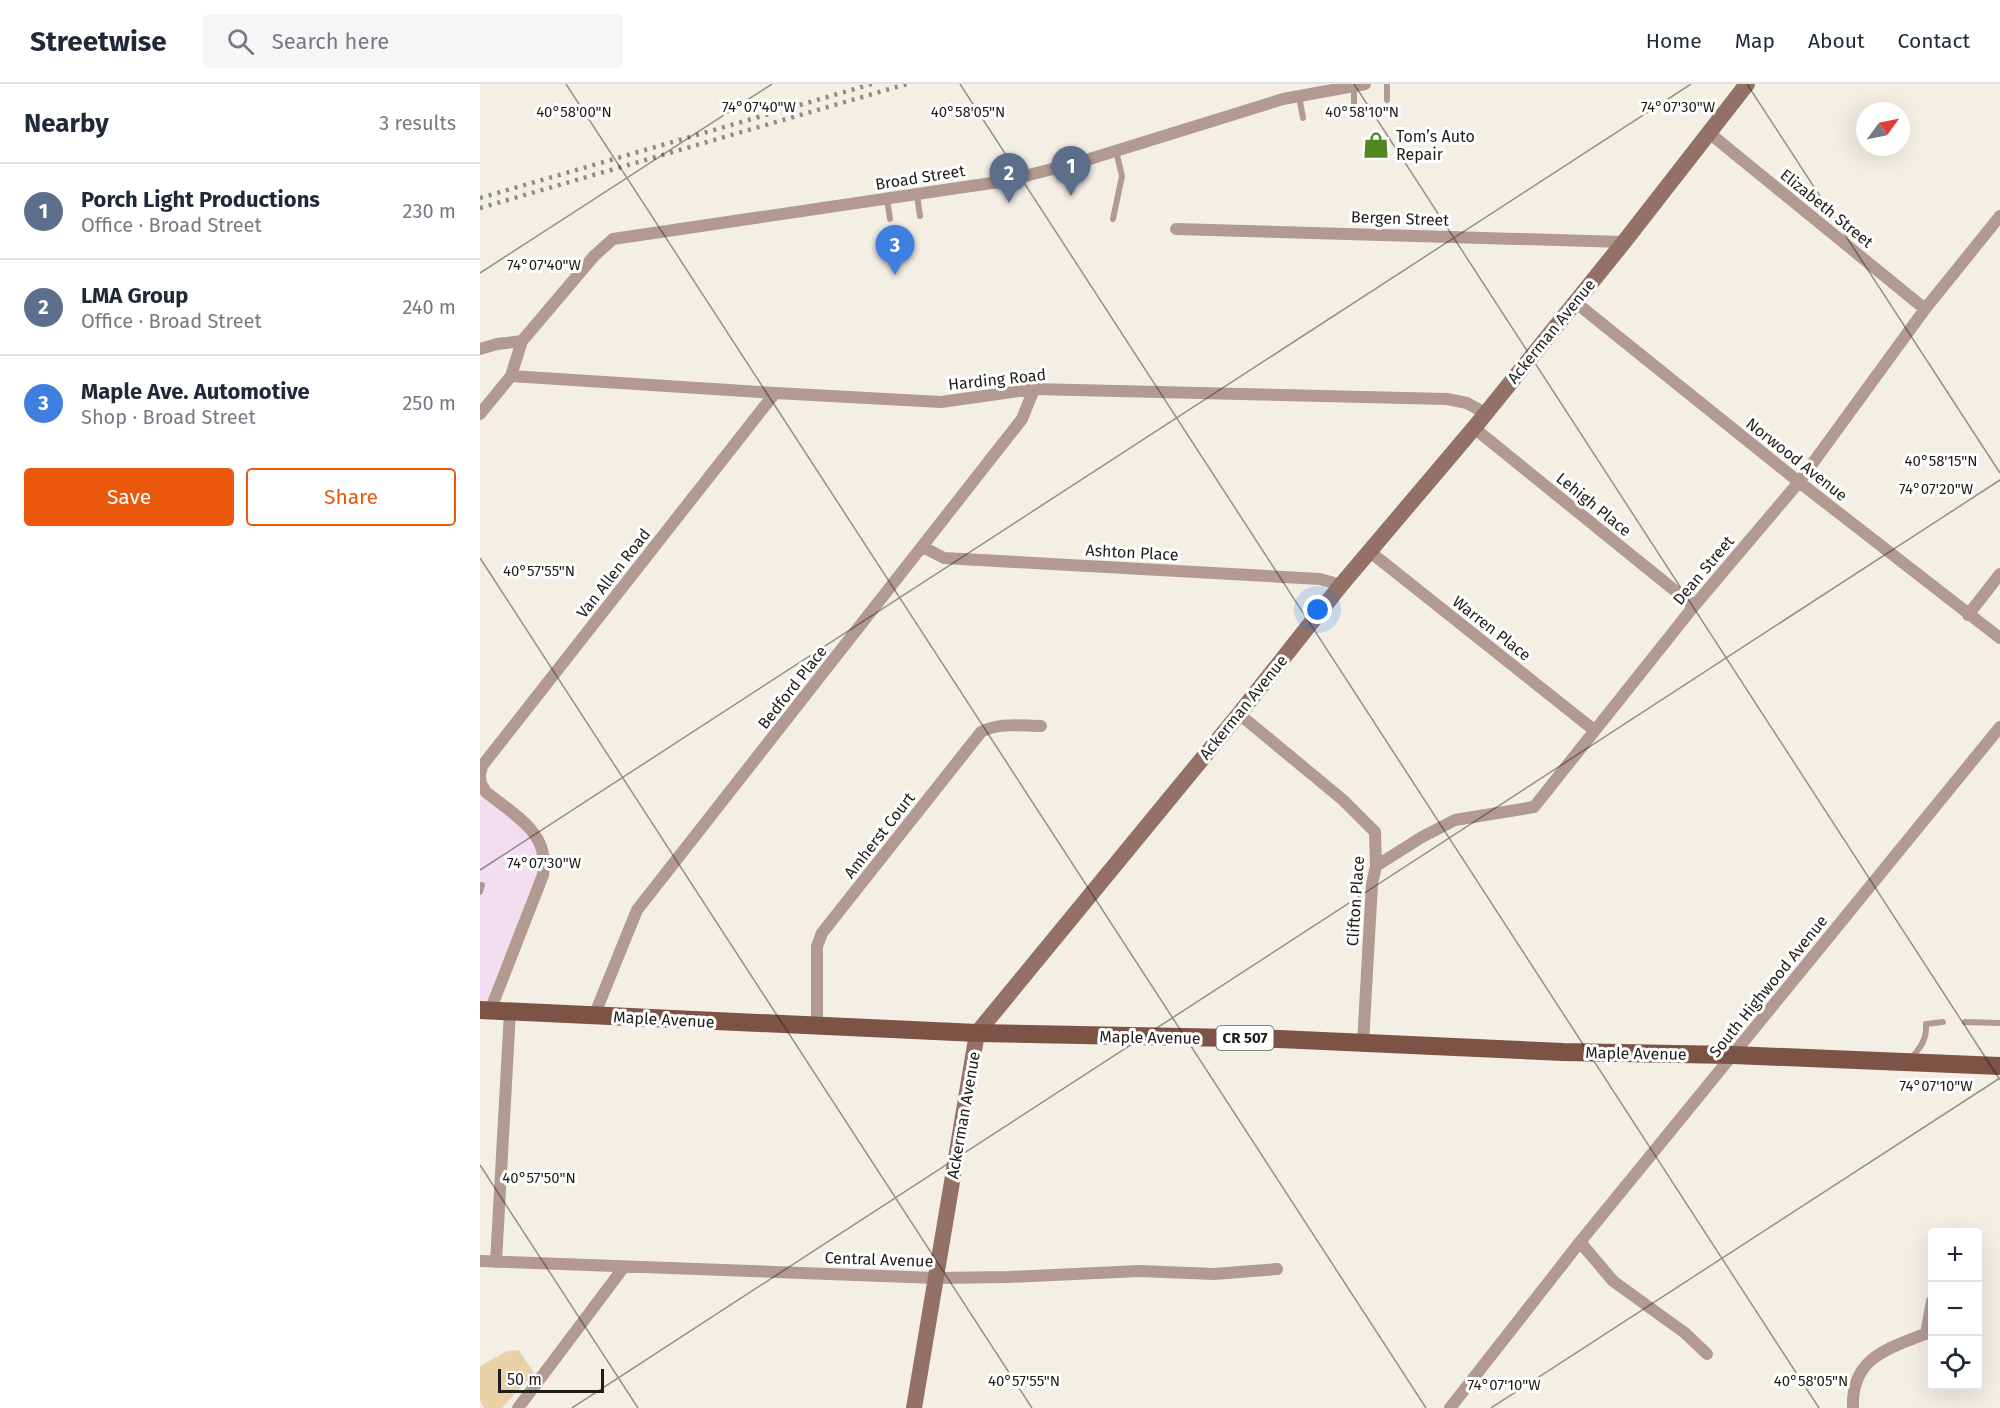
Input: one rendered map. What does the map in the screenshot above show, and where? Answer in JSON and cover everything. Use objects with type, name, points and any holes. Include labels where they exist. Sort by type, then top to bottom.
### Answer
[{"type":"main road","name":"Maple Avenue","points":[[485,1011],[977,1033],[1279,1039],[1563,1052],[1733,1055],[2000,1066]]},
{"type":"street","name":"Ackerman Avenue","points":[[914,1408],[977,1033],[1239,714],[1341,585],[1474,428],[1624,242],[1747,84]]},
{"type":"street","name":"Broad Street","points":[[522,341],[594,256],[613,239],[917,195],[1116,150],[1244,110],[1338,86],[1360,85]]},
{"type":"street","name":"Elizabeth Street","points":[[1708,132],[1925,309]]},
{"type":"street","name":"Dean Street","points":[[1376,866],[1422,837],[1455,820],[1534,807],[1694,606],[1799,482],[1925,309],[2000,216]]},
{"type":"street","name":"Bergen Street","points":[[1176,229],[1624,242]]},
{"type":"street","name":"Norwood Avenue","points":[[1575,302],[1799,482],[2000,638]]},
{"type":"street","points":[[480,349],[522,341],[511,375],[480,414]]},
{"type":"street","name":"Harding Road","points":[[511,375],[941,402],[1034,389],[1447,399],[1467,403],[1485,413]]},
{"type":"street","name":"Bedford Place","points":[[594,1016],[637,910],[1022,419],[1034,389]]},
{"type":"street","name":"Van Allen Road","points":[[485,1011],[545,866],[542,847],[533,830],[486,792],[481,784],[480,775],[483,766],[775,393]]},
{"type":"street","name":"Lehigh Place","points":[[1474,428],[1694,606]]},
{"type":"street","name":"Ashton Place","points":[[923,547],[944,558],[1320,579],[1341,585]]},
{"type":"street","name":"Warren Place","points":[[1369,551],[1594,730]]},
{"type":"street","points":[[1968,615],[2000,573]]},
{"type":"street","name":"Clifton Place","points":[[1239,714],[1359,815],[1375,832],[1376,866],[1372,884],[1363,1043]]},
{"type":"street","name":"Amherst Court","points":[[817,1026],[817,946],[822,933],[981,732],[1000,725],[1041,726]]},
{"type":"street","name":"South Highwood Avenue","points":[[1450,1408],[1580,1242],[2000,727]]},
{"type":"street","points":[[496,1262],[510,1012]]},
{"type":"street","points":[[1580,1242],[1613,1281],[1685,1333],[1707,1354]]},
{"type":"street","name":"Central Avenue","points":[[480,1261],[936,1278],[1139,1271],[1214,1274],[1277,1269]]},
{"type":"street","points":[[518,1408],[624,1267]]},
{"type":"street","points":[[1853,1408],[1855,1385],[1861,1371],[1871,1359],[1883,1351],[1928,1332]]},
{"type":"lane","points":[[1387,100],[1388,84]]},
{"type":"lane","points":[[1354,103],[1360,85]]},
{"type":"lane","points":[[1299,96],[1304,118]]},
{"type":"lane","points":[[1113,219],[1122,176],[1116,150]]},
{"type":"lane","points":[[917,195],[920,216]]},
{"type":"lane","points":[[887,200],[890,219]]},
{"type":"lane","points":[[480,885],[482,885],[480,892]]},
{"type":"lane","points":[[1908,1063],[1924,1042],[1927,1034],[1926,1024],[1943,1022]]},
{"type":"lane","points":[[1965,1022],[2000,1023]]},
{"type":"shaded area","points":[[480,776],[481,784],[533,830],[545,865],[490,1011],[480,1010]]},
{"type":"shaded area","points":[[519,1350],[534,1373],[502,1408],[484,1408],[480,1401],[480,1366],[507,1351]]},
{"type":"railway","points":[[480,198],[872,84]]},
{"type":"railway","points":[[480,208],[907,84]]},
{"type":"place","name":"Tom’s Auto Repair","points":[[1376,145]]},
{"type":"place","name":"Porch Light Productions","points":[[1071,196]]},
{"type":"place","name":"LMA Group","points":[[1009,203]]},
{"type":"place","name":"Maple Ave. Automotive","points":[[895,275]]}]
